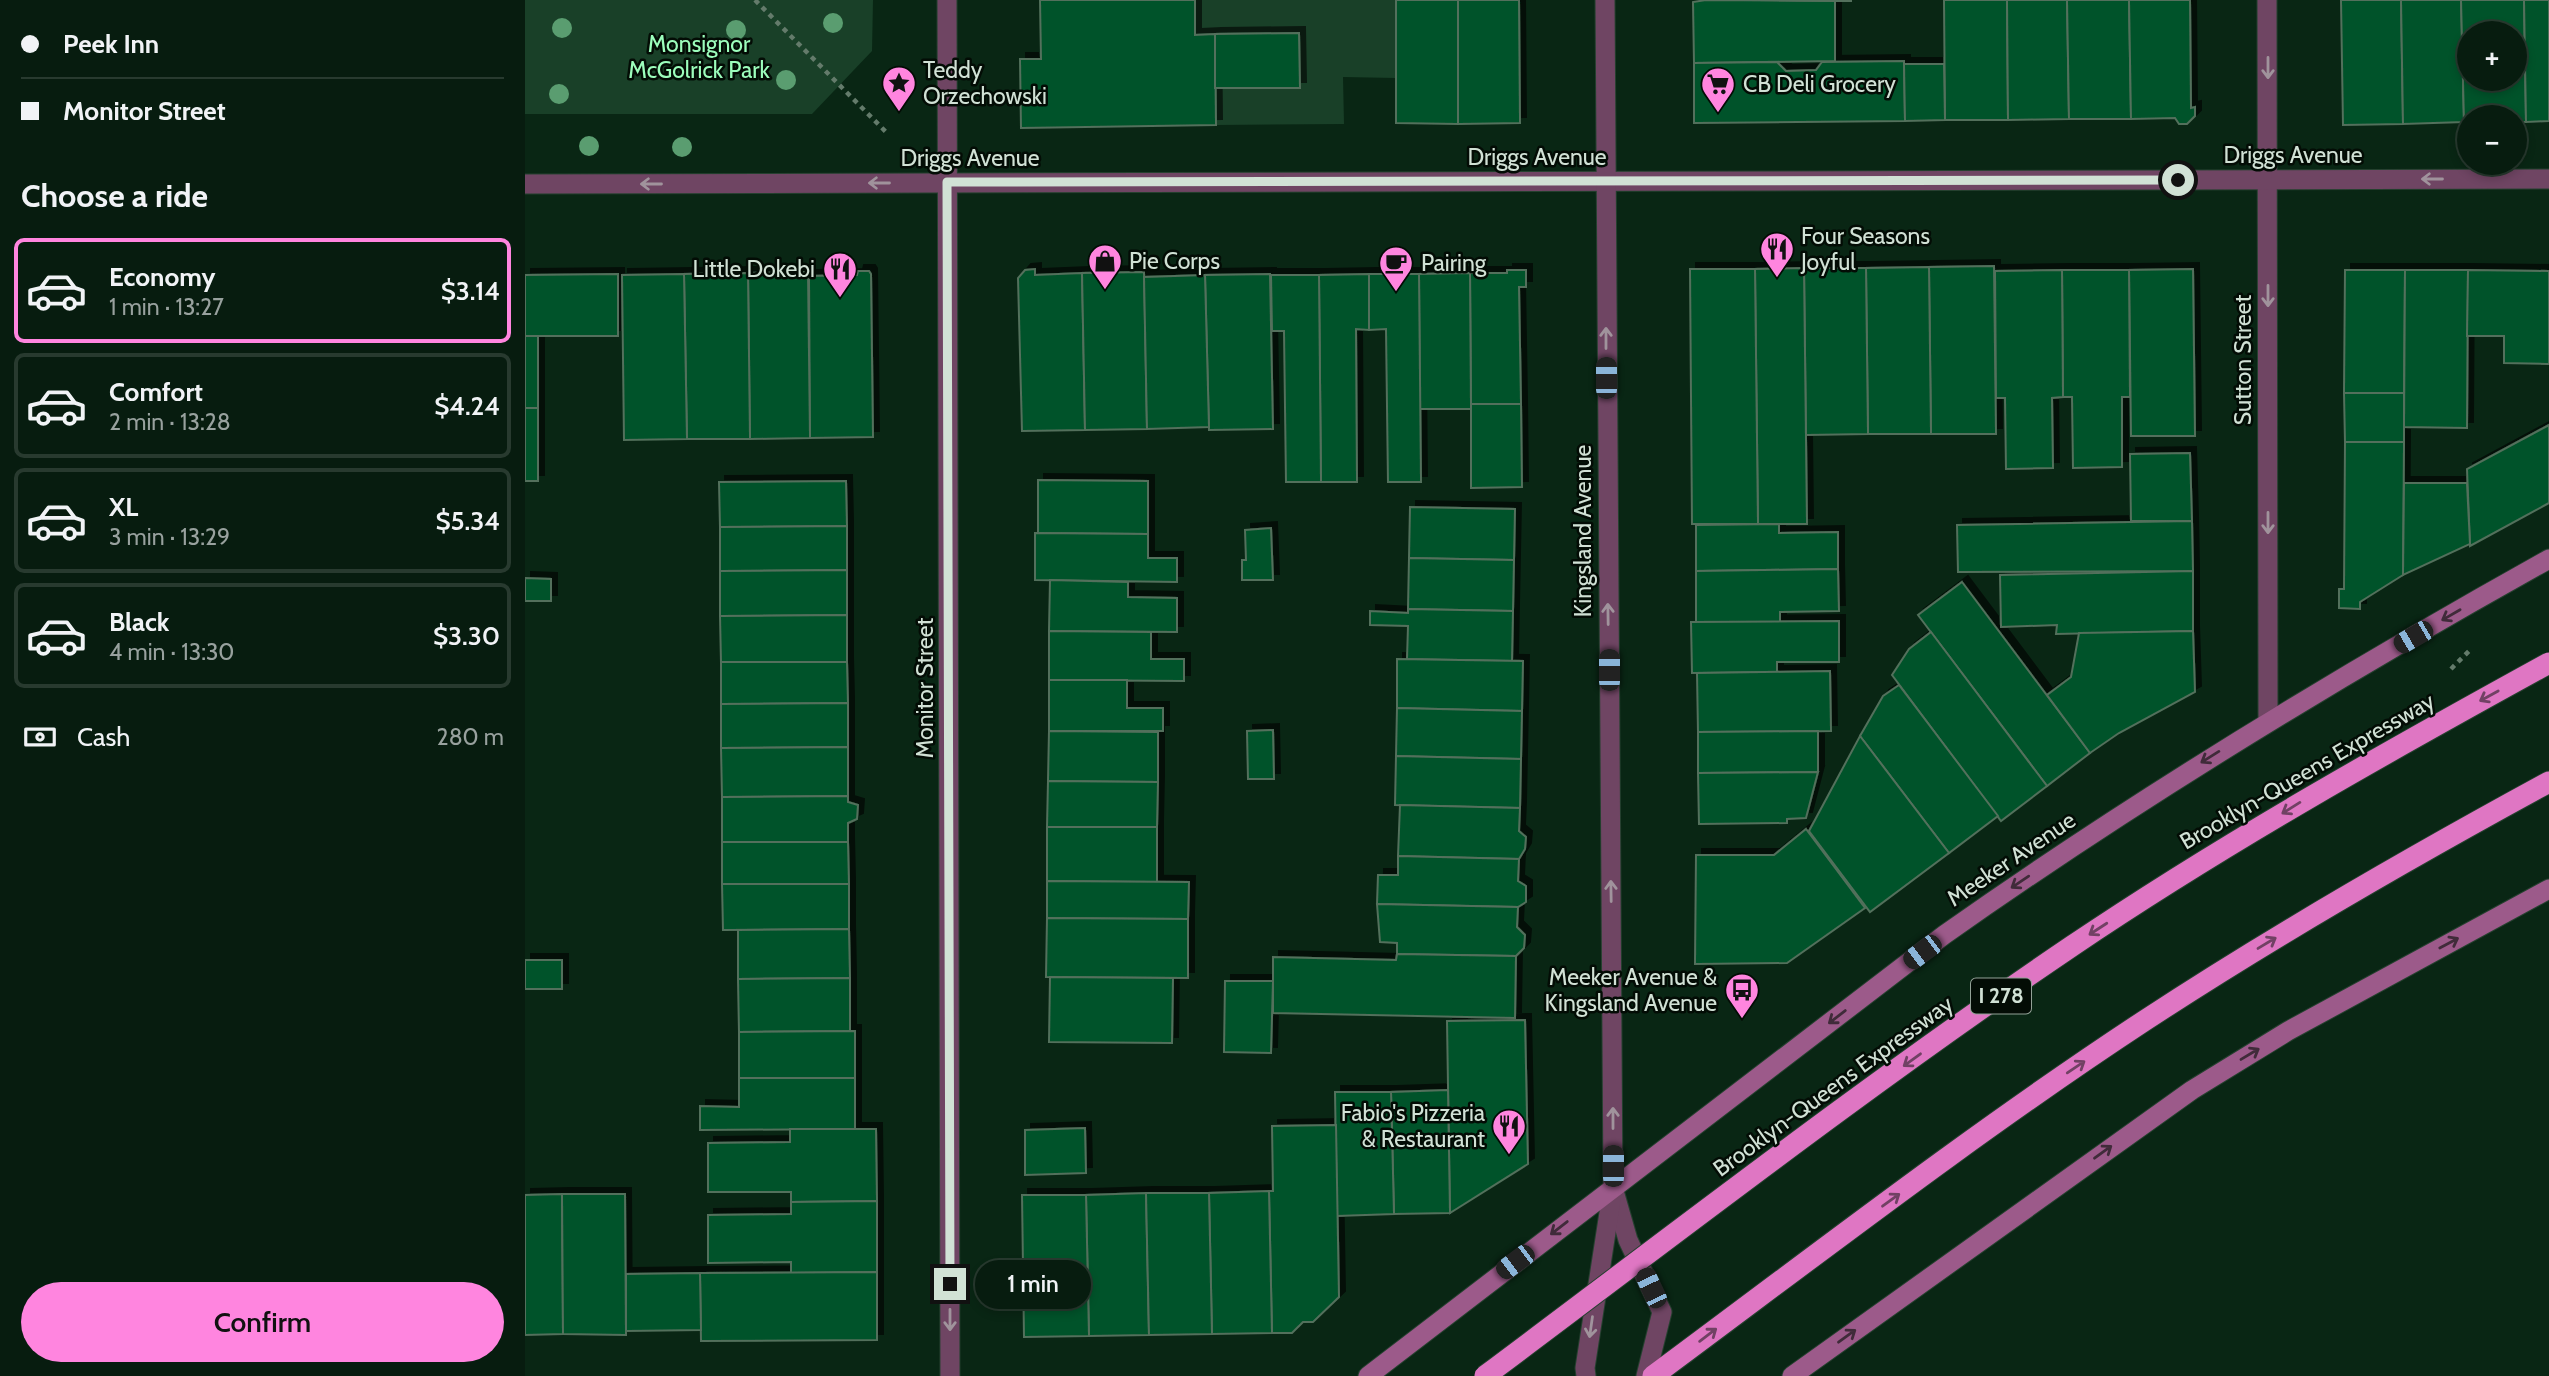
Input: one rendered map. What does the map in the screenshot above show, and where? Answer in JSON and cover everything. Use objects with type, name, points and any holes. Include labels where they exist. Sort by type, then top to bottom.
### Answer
[{"type":"highway","name":"Brooklyn-Queens Expressway","points":[[1485,1376],[1832,1117],[2072,946],[2336,781],[2549,663]]},
{"type":"highway","points":[[1653,1376],[1982,1133],[2142,1022],[2309,918],[2549,782]]},
{"type":"main road","name":"Meeker Avenue","points":[[1368,1376],[1944,935],[2097,830],[2268,721],[2549,559]]},
{"type":"main road","points":[[1792,1376],[2192,1090],[2333,1006],[2549,889]]},
{"type":"street","name":"Monitor Street","points":[[947,0],[950,1376]]},
{"type":"street","name":"Kingsland Avenue","points":[[1586,1376],[1596,1290],[1613,1187],[1604,181],[1605,0]]},
{"type":"street","name":"Sutton Street","points":[[2267,0],[2268,721]]},
{"type":"street","name":"Driggs Avenue","points":[[525,184],[2549,179]]},
{"type":"street","name":"Kingsland Avenue","points":[[1613,1187],[1628,1240],[1662,1312],[1646,1376]]},
{"type":"path","points":[[755,0],[887,133]]},
{"type":"green space","name":"Monsignor McGolrick Park","points":[[525,0],[873,0],[872,51],[812,114],[525,114]]},
{"type":"green space","points":[[1195,0],[1396,0],[1396,78],[1343,77],[1344,124],[1216,125],[1215,88],[1300,88],[1299,33],[1195,35]]},
{"type":"building","points":[[1040,0],[1195,0],[1195,35],[1215,34],[1216,125],[1021,128],[1020,59],[1041,59]]},
{"type":"building","points":[[1396,0],[1458,0],[1458,124],[1396,123]]},
{"type":"building","points":[[1458,0],[1519,0],[1520,123],[1458,124]]},
{"type":"building","points":[[1758,0],[1851,0],[1851,1],[1835,1]]},
{"type":"building","points":[[1944,0],[2007,0],[2008,120],[1945,120]]},
{"type":"building","points":[[2007,0],[2067,0],[2069,119],[2008,120]]},
{"type":"building","points":[[2067,0],[2129,0],[2131,119],[2069,119]]},
{"type":"building","points":[[2129,0],[2190,0],[2191,108],[2195,107],[2195,116],[2187,124],[2179,124],[2175,118],[2131,119]]},
{"type":"building","points":[[2341,0],[2401,0],[2403,124],[2343,125]]},
{"type":"building","points":[[2401,0],[2461,0],[2462,21],[2457,21],[2457,91],[2463,91],[2464,105],[2457,105],[2457,122],[2403,124]]},
{"type":"building","points":[[2461,0],[2524,0],[2524,21],[2462,21]]},
{"type":"building","points":[[2524,0],[2549,0],[2549,121],[2527,122],[2527,21],[2524,21]]},
{"type":"building","points":[[1835,1],[1835,61],[1694,63],[1693,2]]},
{"type":"building","points":[[1299,33],[1300,88],[1215,88],[1215,34]]},
{"type":"building","points":[[1904,61],[1905,121],[1694,123],[1694,63],[1777,62],[1786,71],[1816,70],[1822,62]]},
{"type":"building","points":[[1904,64],[1944,64],[1945,120],[1905,121]]},
{"type":"building","points":[[2463,91],[2525,91],[2526,105],[2464,105]]},
{"type":"building","points":[[1994,266],[1996,434],[1931,434],[1929,267]]},
{"type":"building","points":[[1929,267],[1931,434],[1868,434],[1866,268]]},
{"type":"building","points":[[1804,268],[1866,268],[1868,434],[1806,435]]},
{"type":"building","points":[[1804,268],[1807,524],[1758,524],[1755,269]]},
{"type":"building","points":[[1035,269],[1035,275],[1082,273],[1085,430],[1022,431],[1018,278],[1025,270]]},
{"type":"building","points":[[1690,269],[1755,269],[1758,524],[1692,524]]},
{"type":"building","points":[[2193,269],[2195,436],[2131,436],[2129,270]]},
{"type":"building","points":[[1507,270],[1526,270],[1526,287],[1519,287],[1521,404],[1471,404],[1470,273],[1507,273]]},
{"type":"building","points":[[2062,270],[2129,270],[2130,397],[2122,397],[2122,467],[2073,468],[2072,397],[2063,397]]},
{"type":"building","points":[[2062,270],[2063,397],[2052,398],[2053,468],[2006,469],[2005,398],[1996,398],[1995,271]]},
{"type":"building","points":[[2345,270],[2405,270],[2404,393],[2344,393]]},
{"type":"building","points":[[2405,270],[2468,270],[2467,428],[2404,427]]},
{"type":"building","points":[[2468,270],[2549,271],[2549,364],[2504,363],[2504,336],[2467,336]]},
{"type":"building","points":[[858,271],[869,271],[871,274],[873,437],[810,438],[809,276],[857,275]]},
{"type":"building","points":[[808,272],[810,438],[750,439],[748,273]]},
{"type":"building","points":[[1144,272],[1147,429],[1085,430],[1082,273]]},
{"type":"building","points":[[748,273],[750,439],[687,439],[684,274]]},
{"type":"building","points":[[1470,273],[1471,409],[1420,409],[1419,274]]},
{"type":"building","points":[[618,274],[618,336],[525,336],[525,275]]},
{"type":"building","points":[[684,274],[687,439],[624,440],[622,275]]},
{"type":"building","points":[[1270,274],[1273,429],[1209,430],[1205,275]]},
{"type":"building","points":[[1369,274],[1419,274],[1421,482],[1388,482],[1386,329],[1369,330]]},
{"type":"building","points":[[1369,274],[1369,330],[1356,329],[1357,482],[1321,482],[1319,275]]},
{"type":"building","points":[[1205,275],[1209,427],[1147,429],[1144,277]]},
{"type":"building","points":[[1271,275],[1319,275],[1321,482],[1286,482],[1284,331],[1272,331]]},
{"type":"building","points":[[525,336],[538,336],[538,408],[525,408]]},
{"type":"building","points":[[2344,393],[2404,393],[2404,442],[2345,442]]},
{"type":"building","points":[[1471,404],[1521,404],[1522,487],[1471,488]]},
{"type":"building","points":[[525,408],[538,408],[538,481],[525,481]]},
{"type":"building","points":[[2549,425],[2549,503],[2470,546],[2467,469]]},
{"type":"building","points":[[2345,442],[2404,442],[2403,575],[2360,602],[2360,609],[2339,608],[2339,589],[2344,589]]},
{"type":"building","points":[[2190,453],[2192,521],[2131,521],[2130,454]]},
{"type":"building","points":[[1038,480],[1148,481],[1148,534],[1038,533]]},
{"type":"building","points":[[846,481],[847,526],[720,527],[719,482]]},
{"type":"building","points":[[2404,483],[2467,483],[2470,544],[2403,575]]},
{"type":"building","points":[[1410,507],[1515,509],[1514,560],[1409,558]]},
{"type":"building","points":[[2192,521],[2193,571],[1958,572],[1957,525]]},
{"type":"building","points":[[1779,524],[1779,533],[1838,532],[1838,569],[1696,571],[1696,525]]},
{"type":"building","points":[[847,526],[847,570],[720,571],[720,527]]},
{"type":"building","points":[[1271,528],[1273,580],[1242,580],[1242,560],[1246,560],[1245,530]]},
{"type":"building","points":[[1035,533],[1148,534],[1148,558],[1177,558],[1177,582],[1035,580]]},
{"type":"building","points":[[1409,558],[1514,560],[1513,611],[1408,609]]},
{"type":"building","points":[[1838,569],[1839,611],[1780,612],[1780,622],[1696,622],[1696,571]]},
{"type":"building","points":[[847,570],[847,615],[720,616],[720,571]]},
{"type":"building","points":[[2193,571],[2193,631],[2056,634],[2057,625],[2001,627],[2000,575]]},
{"type":"building","points":[[525,578],[551,579],[551,601],[525,601]]},
{"type":"building","points":[[1050,580],[1128,582],[1128,597],[1177,598],[1177,632],[1049,631]]},
{"type":"building","points":[[1962,582],[2090,753],[2047,786],[1918,615]]},
{"type":"building","points":[[1408,609],[1513,611],[1512,661],[1407,659],[1408,626],[1370,625],[1370,611],[1408,613]]},
{"type":"building","points":[[847,615],[847,662],[721,662],[720,616]]},
{"type":"building","points":[[1839,621],[1839,662],[1777,662],[1777,672],[1692,673],[1691,622]]},
{"type":"building","points":[[1049,631],[1151,632],[1151,659],[1184,659],[1184,681],[1049,680]]},
{"type":"building","points":[[2193,631],[2195,692],[2119,733],[2090,753],[2047,695],[2071,677],[2079,633]]},
{"type":"building","points":[[1931,632],[2047,786],[2001,821],[1892,675],[1909,649]]},
{"type":"building","points":[[1397,659],[1523,661],[1522,711],[1397,708]]},
{"type":"building","points":[[721,662],[847,662],[848,703],[721,704]]},
{"type":"building","points":[[1830,671],[1831,731],[1698,732],[1697,673]]},
{"type":"building","points":[[1049,680],[1127,680],[1127,708],[1163,708],[1163,731],[1049,731]]},
{"type":"building","points":[[1899,685],[1998,816],[1949,853],[1860,736],[1883,696]]},
{"type":"building","points":[[848,703],[848,747],[721,748],[721,704]]},
{"type":"building","points":[[1397,708],[1522,711],[1521,759],[1396,756]]},
{"type":"building","points":[[1273,730],[1274,779],[1248,779],[1247,731]]},
{"type":"building","points":[[1049,731],[1158,732],[1158,782],[1048,781]]},
{"type":"building","points":[[1818,731],[1818,772],[1698,773],[1698,732]]},
{"type":"building","points":[[1860,736],[1949,853],[1870,912],[1809,831]]},
{"type":"building","points":[[848,747],[848,796],[722,797],[721,748]]},
{"type":"building","points":[[1396,756],[1521,759],[1520,808],[1395,805]]},
{"type":"building","points":[[1818,772],[1806,818],[1787,819],[1787,823],[1699,824],[1698,773]]},
{"type":"building","points":[[1048,781],[1158,782],[1157,827],[1047,827]]},
{"type":"building","points":[[848,796],[848,802],[858,805],[857,819],[848,823],[848,842],[722,842],[722,797]]},
{"type":"building","points":[[1400,805],[1520,808],[1519,831],[1526,837],[1525,849],[1519,859],[1398,856]]},
{"type":"building","points":[[1047,827],[1157,827],[1157,882],[1047,881]]},
{"type":"building","points":[[1806,829],[1865,908],[1787,963],[1695,964],[1696,855],[1774,855]]},
{"type":"building","points":[[722,842],[848,842],[849,884],[722,884]]},
{"type":"building","points":[[1398,856],[1519,859],[1518,881],[1526,886],[1526,902],[1518,907],[1377,904],[1378,875],[1398,875]]},
{"type":"building","points":[[1047,881],[1189,882],[1188,919],[1047,918]]},
{"type":"building","points":[[722,884],[849,884],[849,929],[723,930]]},
{"type":"building","points":[[1377,904],[1518,907],[1517,927],[1525,935],[1524,948],[1516,956],[1397,954],[1397,943],[1380,942]]},
{"type":"building","points":[[1047,918],[1188,919],[1188,978],[1046,977]]},
{"type":"building","points":[[849,929],[850,978],[738,979],[738,930]]},
{"type":"building","points":[[1397,954],[1516,956],[1515,1018],[1273,1013],[1273,957],[1396,960]]},
{"type":"building","points":[[525,960],[562,960],[562,989],[525,989]]},
{"type":"building","points":[[1050,977],[1173,978],[1172,1043],[1049,1042]]},
{"type":"building","points":[[850,978],[850,1031],[739,1032],[738,979]]},
{"type":"building","points":[[1225,981],[1273,981],[1271,1053],[1224,1052]]},
{"type":"building","points":[[1525,1020],[1528,1164],[1450,1213],[1447,1021]]},
{"type":"building","points":[[855,1031],[855,1078],[739,1078],[739,1032]]},
{"type":"building","points":[[739,1078],[855,1078],[855,1129],[700,1130],[700,1106],[739,1107]]},
{"type":"building","points":[[1448,1090],[1450,1213],[1394,1214],[1391,1092]]},
{"type":"building","points":[[1335,1092],[1391,1092],[1394,1214],[1337,1216]]},
{"type":"building","points":[[1336,1125],[1339,1297],[1313,1322],[1303,1322],[1292,1333],[1272,1333],[1269,1191],[1273,1191],[1272,1126]]},
{"type":"building","points":[[1085,1128],[1086,1173],[1025,1175],[1025,1130]]},
{"type":"building","points":[[790,1129],[876,1129],[877,1201],[791,1202],[791,1192],[708,1192],[708,1143],[790,1142]]},
{"type":"building","points":[[1269,1191],[1272,1333],[1212,1334],[1209,1193]]},
{"type":"building","points":[[1146,1193],[1149,1335],[1089,1336],[1086,1195]]},
{"type":"building","points":[[1146,1193],[1209,1193],[1212,1334],[1149,1335]]},
{"type":"building","points":[[562,1194],[563,1334],[525,1335],[525,1195]]},
{"type":"building","points":[[562,1194],[625,1194],[626,1335],[563,1334]]},
{"type":"building","points":[[1022,1195],[1086,1195],[1089,1336],[1024,1337]]},
{"type":"building","points":[[877,1201],[877,1272],[791,1273],[791,1262],[708,1263],[708,1215],[791,1214],[791,1202]]},
{"type":"building","points":[[877,1272],[877,1340],[701,1341],[700,1273]]},
{"type":"building","points":[[700,1273],[701,1330],[626,1331],[626,1274]]},
{"type":"place","name":"Teddy Orzechowski","points":[[899,113]]},
{"type":"place","name":"CB Deli Grocery","points":[[1718,114]]},
{"type":"place","name":"Four Seasons Joyful","points":[[1777,279]]},
{"type":"place","name":"Pie Corps","points":[[1105,291]]},
{"type":"place","name":"Pairing","points":[[1396,293]]},
{"type":"place","name":"Little Dokebi","points":[[840,299]]},
{"type":"place","name":"Meeker Avenue & Kingsland Avenue","points":[[1742,1020]]},
{"type":"place","name":"Fabio's Pizzeria & Restaurant","points":[[1509,1156]]},
{"type":"route","points":[[950,1284],[947,182],[2178,180]]}]
